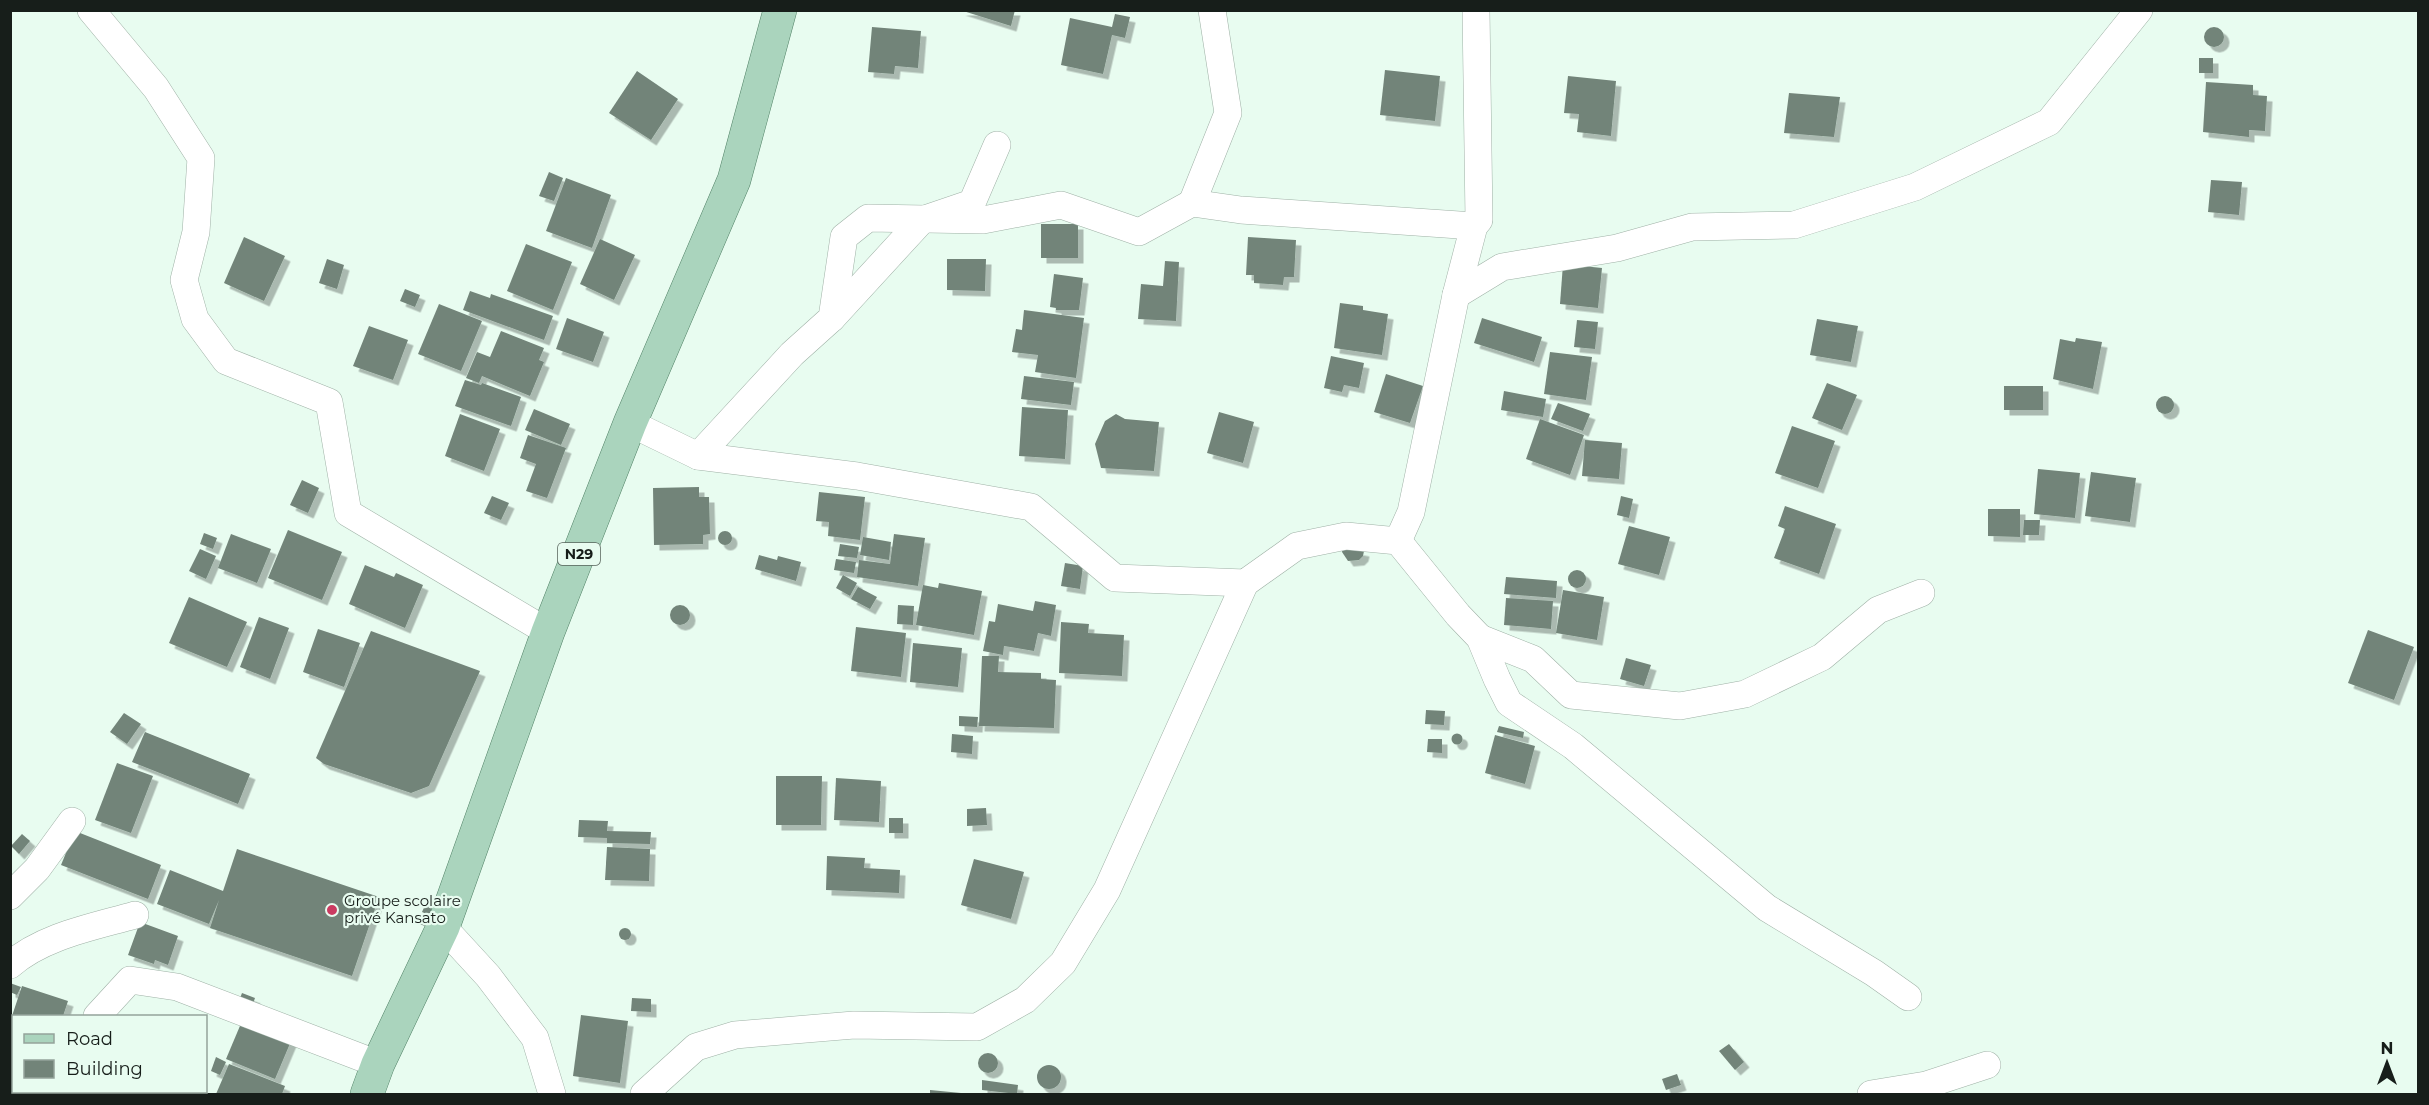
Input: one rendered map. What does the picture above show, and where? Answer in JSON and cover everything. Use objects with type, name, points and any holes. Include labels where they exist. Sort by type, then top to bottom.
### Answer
[{"type":"main road","name":"N29","points":[[367,1095],[378,1064],[442,927],[548,632],[630,423],[734,180],[780,10]]},
{"type":"street","points":[[91,10],[156,88],[201,158],[196,232],[184,280],[195,319],[213,346],[226,361],[329,402],[348,513],[548,632]]},
{"type":"street","points":[[1192,203],[1228,113],[1212,10]]},
{"type":"street","points":[[1398,541],[1411,512],[1456,295],[1474,226],[1479,220],[1476,10]]},
{"type":"street","points":[[1456,295],[1502,267],[1617,248],[1692,227],[1794,225],[1915,187],[2049,122],[2139,10]]},
{"type":"street","points":[[698,456],[792,354],[832,318],[922,220],[972,203],[997,145]]},
{"type":"street","points":[[832,318],[844,237],[868,218],[983,220],[1061,205],[1139,232],[1192,203],[1241,210],[1474,226]]},
{"type":"street","points":[[630,423],[698,456],[857,476],[1031,507],[1114,578],[1245,583]]},
{"type":"street","points":[[644,1095],[696,1047],[735,1035],[854,1026],[977,1027],[1025,1000],[1064,963],[1107,890],[1245,583],[1297,546],[1346,536],[1398,541],[1458,615],[1480,638],[1509,703],[1573,746],[1767,909],[1908,997]]},
{"type":"street","points":[[1480,638],[1533,658],[1571,695],[1680,705],[1745,694],[1821,657],[1878,610],[1921,593]]},
{"type":"street","points":[[10,896],[37,869],[72,821]]},
{"type":"street","points":[[10,965],[24,953],[135,915]]},
{"type":"street","points":[[442,927],[488,976],[535,1038],[552,1095]]},
{"type":"street","points":[[99,1015],[130,980],[177,987],[378,1064]]},
{"type":"street","points":[[1871,1095],[1926,1085],[1987,1065]]},
{"type":"building","points":[[960,10],[1015,10],[1011,26]]},
{"type":"building","points":[[1115,14],[1130,17],[1125,38],[1112,35],[1103,74],[1061,65],[1070,18],[1112,27]]},
{"type":"building","points":[[872,27],[921,31],[918,68],[895,66],[894,74],[868,72]]},
{"type":"building","points":[[2214,27],[2221,30],[2224,37],[2221,44],[2214,47],[2207,44],[2204,37],[2207,30]]},
{"type":"building","points":[[2199,58],[2213,58],[2213,73],[2199,73]]},
{"type":"building","points":[[1385,70],[1440,76],[1435,121],[1380,115]]},
{"type":"building","points":[[637,71],[678,99],[651,140],[609,113]]},
{"type":"building","points":[[1568,76],[1616,81],[1611,136],[1577,132],[1579,114],[1564,113]]},
{"type":"building","points":[[2206,82],[2253,85],[2253,95],[2267,96],[2265,131],[2249,130],[2249,137],[2203,132]]},
{"type":"building","points":[[1789,93],[1840,97],[1834,137],[1784,133]]},
{"type":"building","points":[[549,172],[563,178],[554,201],[539,196]]},
{"type":"building","points":[[566,178],[611,195],[592,248],[546,231]]},
{"type":"building","points":[[2211,180],[2242,182],[2239,215],[2208,212]]},
{"type":"building","points":[[1041,224],[1078,224],[1078,258],[1041,258]]},
{"type":"building","points":[[244,237],[285,256],[264,301],[224,283]]},
{"type":"building","points":[[1248,237],[1296,240],[1294,277],[1284,277],[1283,285],[1254,283],[1254,275],[1246,275]]},
{"type":"building","points":[[600,239],[635,255],[614,300],[580,284]]},
{"type":"building","points":[[526,244],[572,262],[553,310],[507,291]]},
{"type":"building","points":[[327,259],[344,265],[337,289],[319,283]]},
{"type":"building","points":[[947,259],[986,259],[985,291],[947,290]]},
{"type":"building","points":[[1165,261],[1179,262],[1176,321],[1138,319],[1141,284],[1163,286]]},
{"type":"building","points":[[1563,264],[1602,268],[1598,308],[1560,304]]},
{"type":"building","points":[[1054,274],[1083,278],[1079,310],[1056,310],[1050,307]]},
{"type":"building","points":[[405,289],[420,295],[415,307],[400,301]]},
{"type":"building","points":[[470,291],[490,298],[491,294],[553,316],[544,340],[463,310]]},
{"type":"building","points":[[1340,303],[1363,306],[1363,310],[1388,314],[1382,355],[1334,348]]},
{"type":"building","points":[[439,304],[482,321],[461,371],[418,354]]},
{"type":"building","points":[[1024,310],[1084,318],[1076,378],[1035,372],[1038,355],[1012,352],[1016,329],[1022,330]]},
{"type":"building","points":[[567,318],[604,332],[593,362],[556,349]]},
{"type":"building","points":[[1482,318],[1542,337],[1534,362],[1474,343]]},
{"type":"building","points":[[1817,319],[1858,326],[1851,362],[1810,355]]},
{"type":"building","points":[[1577,320],[1598,322],[1595,349],[1574,347]]},
{"type":"building","points":[[369,326],[408,340],[393,380],[353,366]]},
{"type":"building","points":[[501,331],[544,348],[539,360],[544,362],[530,396],[482,376],[479,383],[466,378],[477,352],[490,357]]},
{"type":"building","points":[[2076,338],[2102,342],[2093,389],[2053,379],[2060,339],[2075,342]]},
{"type":"building","points":[[1550,352],[1592,357],[1586,400],[1544,394]]},
{"type":"building","points":[[1331,356],[1364,363],[1359,388],[1344,385],[1342,392],[1324,388]]},
{"type":"building","points":[[1386,374],[1423,386],[1410,423],[1374,412]]},
{"type":"building","points":[[1024,376],[1074,382],[1071,405],[1021,399]]},
{"type":"building","points":[[465,380],[481,385],[482,383],[521,397],[511,426],[455,406]]},
{"type":"building","points":[[1827,383],[1857,395],[1842,430],[1812,418]]},
{"type":"building","points":[[2004,386],[2043,386],[2043,410],[2004,410]]},
{"type":"building","points":[[1504,391],[1546,399],[1543,417],[1501,410]]},
{"type":"building","points":[[2161,396],[2169,396],[2174,401],[2172,412],[2161,414],[2156,409],[2156,401]]},
{"type":"building","points":[[1558,403],[1590,414],[1583,431],[1551,419]]},
{"type":"building","points":[[1022,407],[1068,410],[1065,459],[1019,456]]},
{"type":"building","points":[[534,409],[570,424],[561,445],[525,430]]},
{"type":"building","points":[[1219,412],[1254,422],[1243,463],[1207,453]]},
{"type":"building","points":[[460,414],[500,429],[484,471],[445,456]]},
{"type":"building","points":[[1116,414],[1125,419],[1159,422],[1154,471],[1101,468],[1095,444],[1105,421]]},
{"type":"building","points":[[1540,419],[1584,435],[1570,475],[1526,459]]},
{"type":"building","points":[[1792,426],[1835,441],[1818,488],[1775,473]]},
{"type":"building","points":[[528,435],[566,448],[547,498],[526,491],[536,464],[520,458]]},
{"type":"building","points":[[1585,440],[1622,443],[1619,479],[1582,476]]},
{"type":"building","points":[[2038,469],[2080,473],[2075,518],[2034,514]]},
{"type":"building","points":[[2091,472],[2136,478],[2130,522],[2085,516]]},
{"type":"building","points":[[302,480],[319,488],[308,513],[290,505]]},
{"type":"building","points":[[699,487],[699,497],[709,497],[710,534],[703,535],[703,544],[654,545],[653,488]]},
{"type":"building","points":[[819,492],[865,497],[860,540],[828,536],[829,522],[816,521]]},
{"type":"building","points":[[492,496],[509,503],[501,520],[484,513]]},
{"type":"building","points":[[1621,496],[1633,499],[1629,518],[1617,515]]},
{"type":"building","points":[[1785,506],[1836,524],[1819,574],[1774,558],[1785,529],[1778,526]]},
{"type":"building","points":[[1988,509],[2020,509],[2020,537],[1988,536]]},
{"type":"building","points":[[2024,520],[2040,520],[2039,535],[2023,535]]},
{"type":"building","points":[[1629,526],[1670,537],[1659,575],[1618,564]]},
{"type":"building","points":[[288,530],[342,552],[322,600],[268,578]]},
{"type":"building","points":[[722,531],[728,531],[732,538],[728,545],[722,545],[718,541],[718,535]]},
{"type":"building","points":[[204,533],[217,538],[213,549],[200,544]]},
{"type":"building","points":[[231,534],[271,549],[257,583],[218,568]]},
{"type":"building","points":[[894,534],[925,538],[918,586],[857,577],[859,560],[890,564]]},
{"type":"building","points":[[863,537],[891,542],[889,560],[860,555]]},
{"type":"building","points":[[840,544],[859,547],[857,558],[838,556]]},
{"type":"building","points":[[1343,547],[1364,551],[1363,556],[1359,560],[1348,561],[1342,552]]},
{"type":"building","points":[[200,549],[216,556],[206,579],[189,571]]},
{"type":"building","points":[[759,555],[777,560],[778,556],[801,562],[796,581],[755,569]]},
{"type":"building","points":[[836,559],[856,562],[854,573],[834,570]]},
{"type":"building","points":[[1065,563],[1083,566],[1080,589],[1061,586]]},
{"type":"building","points":[[365,565],[394,577],[396,573],[423,585],[405,628],[349,604]]},
{"type":"building","points":[[1577,570],[1583,573],[1586,579],[1583,585],[1577,588],[1571,585],[1568,579],[1571,573]]},
{"type":"building","points":[[843,575],[857,583],[850,596],[836,588]]},
{"type":"building","points":[[1506,577],[1557,581],[1556,598],[1504,594]]},
{"type":"building","points":[[939,583],[982,591],[974,635],[916,625],[923,585],[938,588]]},
{"type":"building","points":[[858,587],[877,597],[870,609],[851,599]]},
{"type":"building","points":[[1563,590],[1604,597],[1597,640],[1556,633]]},
{"type":"building","points":[[189,597],[247,622],[227,667],[169,643]]},
{"type":"building","points":[[1506,598],[1553,601],[1551,629],[1504,625]]},
{"type":"building","points":[[1035,601],[1056,605],[1051,636],[1038,633],[1034,651],[1004,646],[1003,655],[983,651],[989,621],[995,622],[998,604],[1033,611]]},
{"type":"building","points":[[680,605],[687,608],[690,615],[687,622],[680,625],[673,622],[670,615],[673,608]]},
{"type":"building","points":[[898,605],[914,606],[913,625],[897,624]]},
{"type":"building","points":[[259,617],[289,628],[270,679],[240,667]]},
{"type":"building","points":[[1061,622],[1089,624],[1088,633],[1124,635],[1122,676],[1059,673]]},
{"type":"building","points":[[856,627],[906,633],[901,677],[851,671]]},
{"type":"building","points":[[318,629],[360,643],[344,687],[303,672]]},
{"type":"building","points":[[2368,630],[2414,647],[2394,700],[2348,683]]},
{"type":"building","points":[[371,631],[480,671],[429,786],[411,793],[324,764],[316,758]]},
{"type":"building","points":[[913,643],[962,648],[958,687],[910,682]]},
{"type":"building","points":[[982,656],[999,656],[998,672],[1041,673],[1041,679],[1056,680],[1054,728],[979,726]]},
{"type":"building","points":[[1626,658],[1651,665],[1644,686],[1620,679]]},
{"type":"building","points":[[1426,710],[1445,711],[1444,725],[1425,724]]},
{"type":"building","points":[[124,713],[141,724],[127,744],[110,732]]},
{"type":"building","points":[[959,716],[978,717],[977,727],[959,726]]},
{"type":"building","points":[[1499,726],[1524,732],[1523,738],[1497,732]]},
{"type":"building","points":[[145,732],[250,774],[238,804],[132,762]]},
{"type":"building","points":[[1457,733],[1463,739],[1457,745],[1451,739]]},
{"type":"building","points":[[952,734],[973,736],[972,754],[951,752]]},
{"type":"building","points":[[1495,735],[1535,746],[1525,784],[1485,773]]},
{"type":"building","points":[[1428,739],[1442,739],[1442,753],[1427,752]]},
{"type":"building","points":[[117,763],[153,776],[131,833],[95,820]]},
{"type":"building","points":[[776,776],[822,776],[821,825],[776,825]]},
{"type":"building","points":[[836,778],[881,781],[879,822],[834,820]]},
{"type":"building","points":[[986,808],[987,825],[967,826],[967,809]]},
{"type":"building","points":[[889,818],[903,818],[903,833],[889,833]]},
{"type":"building","points":[[579,820],[608,821],[607,831],[651,832],[650,844],[607,843],[607,838],[578,837]]},
{"type":"building","points":[[75,831],[161,865],[148,899],[61,865]]},
{"type":"building","points":[[22,834],[30,841],[19,854],[11,846]]},
{"type":"building","points":[[607,847],[650,849],[649,881],[605,880]]},
{"type":"building","points":[[237,849],[379,897],[352,976],[210,928],[219,900],[209,924],[157,904],[170,870],[223,891]]},
{"type":"building","points":[[827,856],[865,858],[864,868],[900,870],[899,893],[826,890]]},
{"type":"building","points":[[974,859],[1024,872],[1011,919],[961,905]]},
{"type":"building","points":[[428,899],[436,903],[431,916],[422,912]]},
{"type":"building","points":[[422,915],[431,918],[428,927],[419,924]]},
{"type":"building","points":[[140,922],[178,936],[168,965],[155,960],[154,964],[128,955]]},
{"type":"building","points":[[627,928],[631,934],[627,940],[623,940],[619,932]]},
{"type":"building","points":[[10,983],[21,987],[17,995],[10,992]]},
{"type":"building","points":[[22,986],[68,1001],[63,1015],[12,1015]]},
{"type":"building","points":[[242,993],[255,998],[250,1012],[237,1006]]},
{"type":"building","points":[[632,998],[651,999],[651,1012],[631,1011]]},
{"type":"building","points":[[245,1014],[294,1034],[275,1079],[226,1059]]},
{"type":"building","points":[[581,1015],[628,1021],[620,1083],[573,1076]]},
{"type":"building","points":[[12,1016],[12,1040],[10,1039]]},
{"type":"building","points":[[1729,1044],[1744,1062],[1735,1070],[1719,1051]]},
{"type":"building","points":[[984,1053],[992,1053],[998,1059],[998,1067],[992,1073],[984,1073],[978,1067],[978,1059]]},
{"type":"building","points":[[216,1057],[226,1062],[220,1075],[211,1071]]},
{"type":"building","points":[[229,1064],[285,1086],[282,1094],[216,1094]]},
{"type":"building","points":[[1049,1065],[1058,1068],[1061,1077],[1058,1086],[1049,1089],[1040,1086],[1037,1077],[1040,1068]]},
{"type":"building","points":[[1677,1074],[1681,1085],[1666,1090],[1662,1079]]},
{"type":"building","points":[[982,1080],[1018,1085],[1017,1094],[982,1090]]},
{"type":"building","points":[[930,1090],[961,1093],[961,1094],[930,1094]]},
{"type":"place","name":"Groupe scolaire privé Kansato","points":[[332,910]]}]
